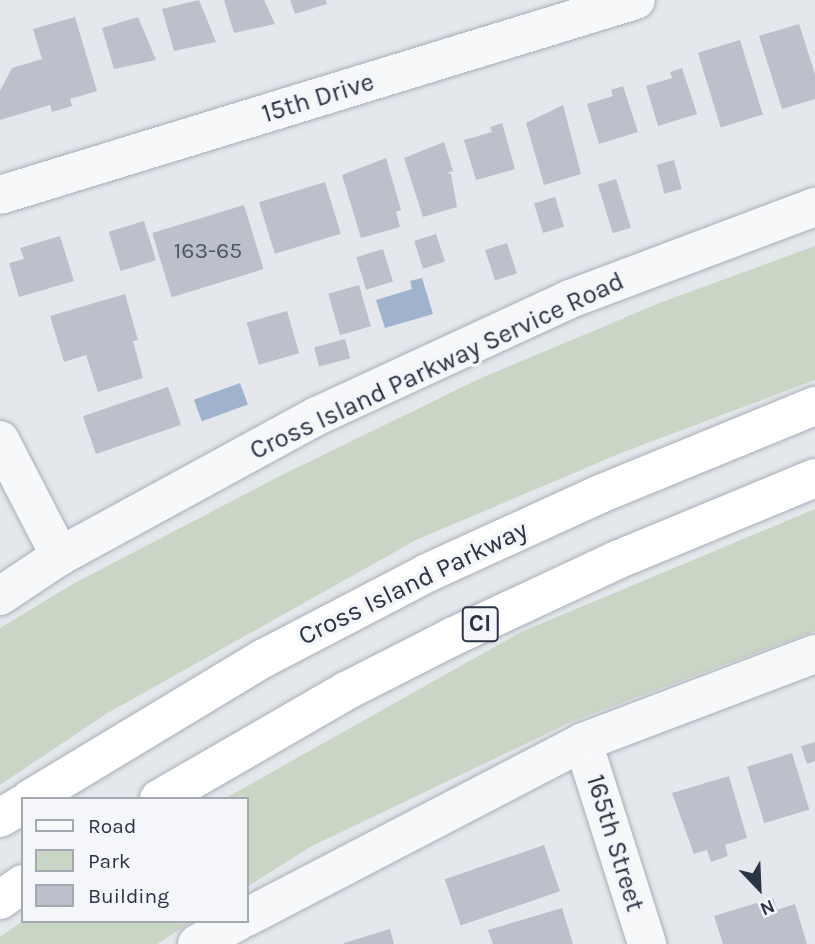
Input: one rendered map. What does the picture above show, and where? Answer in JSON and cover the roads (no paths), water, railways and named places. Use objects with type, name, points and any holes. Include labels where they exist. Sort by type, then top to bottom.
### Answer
[{"type":"highway","name":"Cross Island Parkway","points":[[33,797],[264,658],[427,573],[611,489],[815,407]]},
{"type":"highway","name":"CI","points":[[162,797],[346,691],[452,637],[617,560],[815,478]]},
{"type":"highway","points":[[0,818],[21,805]]},
{"type":"highway","points":[[0,900],[21,885]]},
{"type":"street","name":"15th Drive","points":[[0,195],[635,0]]},
{"type":"street","name":"Cross Island Parkway Service Road","points":[[0,596],[60,556],[317,415],[569,299],[815,207]]},
{"type":"street","points":[[0,440],[60,556]]},
{"type":"street","points":[[248,916],[583,742],[815,654]]},
{"type":"street","name":"165th Street","points":[[583,742],[647,944]]},
{"type":"street","points":[[203,942],[236,923]]},
{"type":"water","points":[[422,278],[433,314],[385,328],[376,300],[412,289],[410,281]]},
{"type":"water","points":[[240,383],[248,405],[202,421],[194,400]]}]
